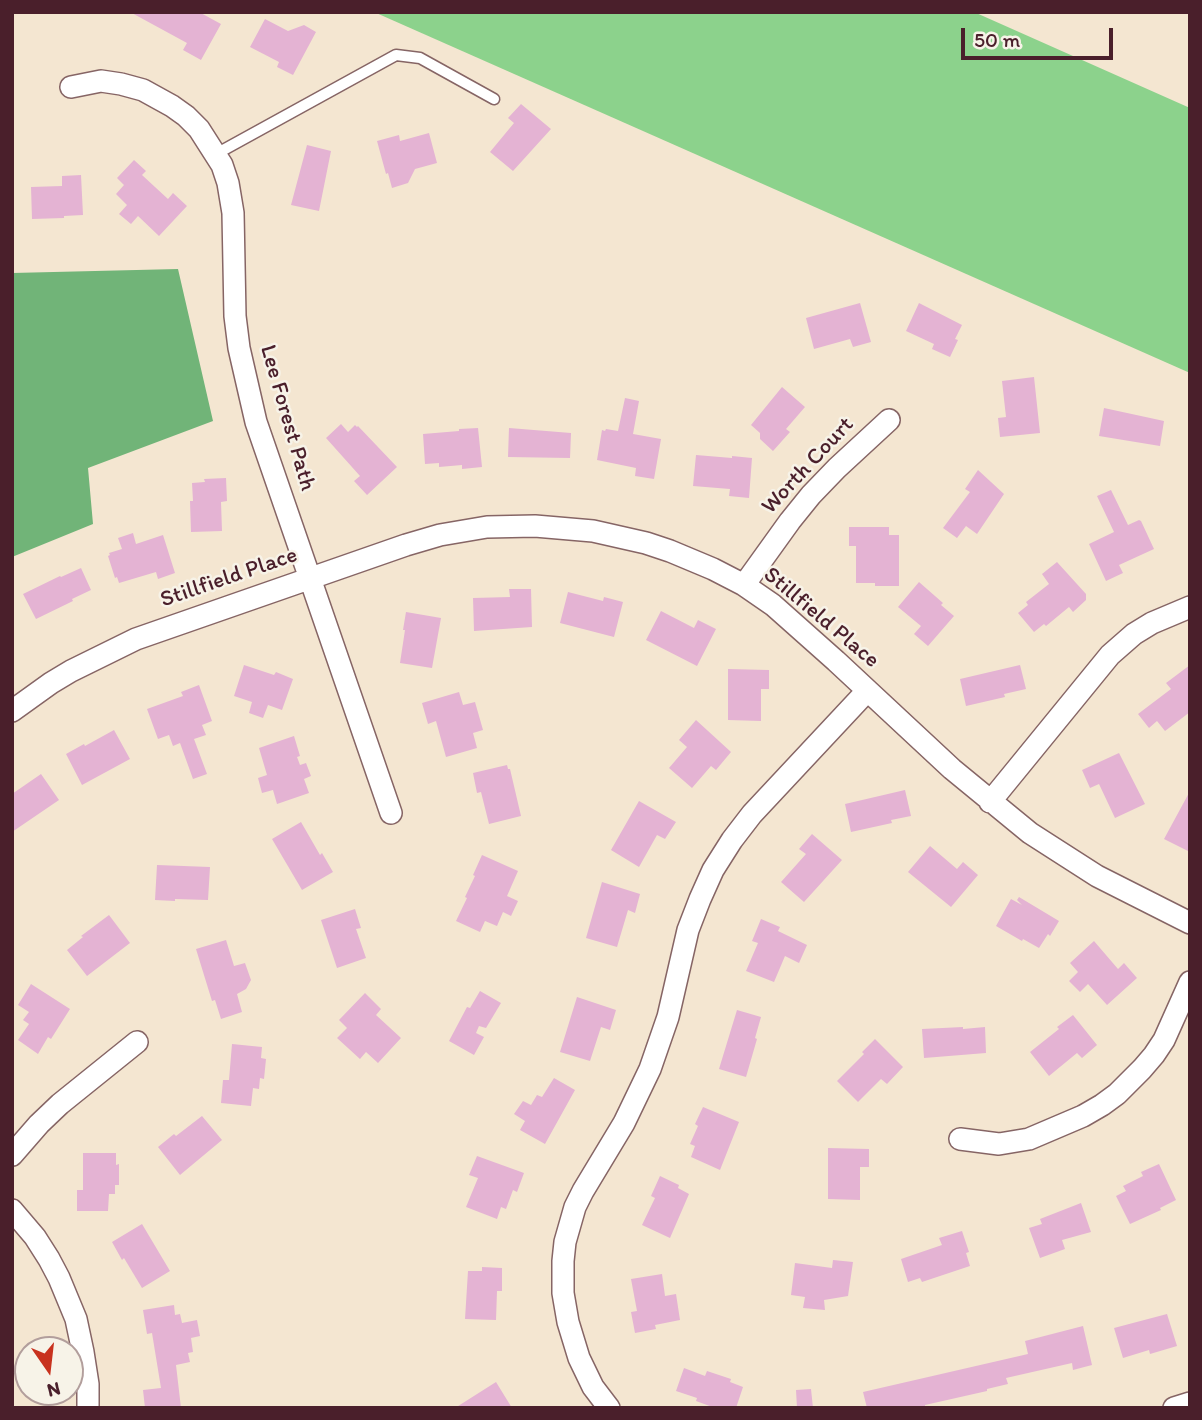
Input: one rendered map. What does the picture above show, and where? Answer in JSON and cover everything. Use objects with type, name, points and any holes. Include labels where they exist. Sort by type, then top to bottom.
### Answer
[{"type":"street","name":"Lee Forest Path","points":[[71,87],[102,81],[143,90],[186,116],[199,129],[222,165],[233,213],[235,316],[244,374],[256,422],[391,813]]},
{"type":"street","name":"Worth Court","points":[[744,585],[811,495],[889,420]]},
{"type":"street","name":"Stillfield Place","points":[[12,711],[71,671],[136,639],[440,535],[487,527],[535,526],[593,531],[670,551],[744,585],[773,605],[952,769],[1030,833],[1097,876],[1190,923]]},
{"type":"street","points":[[990,802],[1110,655],[1152,622],[1190,607]]},
{"type":"street","points":[[609,1408],[593,1387],[579,1358],[564,1303],[565,1242],[575,1207],[624,1124],[650,1069],[668,1017],[688,930],[713,870],[732,839],[752,814],[867,691]]},
{"type":"street","points":[[960,1139],[999,1144],[1029,1139],[1102,1105],[1154,1055],[1164,1040],[1190,982]]},
{"type":"street","points":[[12,1155],[60,1104],[137,1042]]},
{"type":"street","points":[[12,1210],[49,1259],[60,1278],[76,1319],[88,1384],[88,1408]]},
{"type":"street","points":[[1174,1408],[1190,1403]]},
{"type":"lane","points":[[216,154],[396,55],[420,58],[494,99]]},
{"type":"green space","points":[[374,12],[974,12],[1190,108],[1190,373]]},
{"type":"green space","points":[[178,269],[213,421],[88,468],[93,524],[12,557],[12,273]]},
{"type":"building","points":[[130,12],[199,12],[221,24],[201,60],[183,50],[187,43]]},
{"type":"building","points":[[265,19],[288,31],[304,25],[316,32],[293,75],[277,67],[279,62],[250,47]]},
{"type":"building","points":[[521,104],[551,129],[513,171],[490,152],[514,123],[508,118]]},
{"type":"building","points":[[429,133],[437,163],[415,169],[408,183],[392,188],[377,141],[399,135],[400,141]]},
{"type":"building","points":[[307,145],[331,151],[319,211],[291,205]]},
{"type":"building","points":[[134,160],[146,171],[142,175],[168,199],[173,193],[187,206],[159,236],[138,216],[131,224],[119,214],[127,205],[116,194],[124,185],[117,178]]},
{"type":"building","points":[[81,175],[83,215],[32,219],[31,187],[62,186],[62,176]]},
{"type":"building","points":[[860,303],[871,342],[853,347],[850,339],[814,349],[806,318]]},
{"type":"building","points":[[919,303],[962,325],[950,357],[932,349],[934,344],[906,331]]},
{"type":"building","points":[[1034,377],[1040,433],[1000,437],[998,418],[1006,417],[1002,381]]},
{"type":"building","points":[[782,387],[805,407],[786,429],[790,432],[773,451],[760,439],[760,433],[751,425]]},
{"type":"building","points":[[625,398],[639,401],[633,434],[661,439],[654,479],[635,476],[636,468],[597,460],[602,430],[618,431]]},
{"type":"building","points":[[1104,408],[1164,421],[1160,446],[1099,436]]},
{"type":"building","points":[[341,424],[348,432],[355,425],[358,426],[397,467],[367,495],[354,481],[360,476],[326,438]]},
{"type":"building","points":[[478,428],[482,467],[462,469],[462,465],[439,467],[439,463],[425,464],[423,434]]},
{"type":"building","points":[[509,428],[571,433],[570,458],[508,457]]},
{"type":"building","points":[[696,455],[752,458],[749,498],[729,496],[730,489],[693,486]]},
{"type":"building","points":[[978,470],[1004,494],[977,534],[966,526],[957,538],[943,528],[970,492],[965,489]]},
{"type":"building","points":[[226,478],[227,501],[221,502],[222,531],[191,532],[192,483],[205,482],[204,479]]},
{"type":"building","points":[[1111,490],[1128,525],[1141,521],[1154,549],[1119,565],[1123,573],[1106,581],[1089,544],[1114,532],[1097,496]]},
{"type":"building","points":[[849,527],[889,527],[889,535],[899,535],[899,586],[856,583],[856,546],[849,546]]},
{"type":"building","points":[[133,533],[136,544],[163,535],[175,573],[158,579],[156,572],[119,583],[108,556],[109,553],[122,549],[118,538]]},
{"type":"building","points":[[1057,562],[1086,594],[1086,600],[1073,612],[1069,607],[1034,632],[1018,613],[1028,605],[1026,602],[1049,584],[1042,574]]},
{"type":"building","points":[[81,568],[91,590],[36,619],[23,594]]},
{"type":"building","points":[[919,582],[954,616],[928,646],[914,634],[921,626],[898,607]]},
{"type":"building","points":[[509,589],[531,589],[532,627],[474,631],[473,598],[510,597]]},
{"type":"building","points":[[568,592],[603,601],[604,597],[623,602],[614,637],[560,623]]},
{"type":"building","points":[[661,611],[694,628],[698,620],[716,629],[697,666],[646,640]]},
{"type":"building","points":[[406,612],[441,618],[432,668],[400,663]]},
{"type":"building","points":[[244,665],[293,679],[282,710],[268,705],[263,718],[249,713],[252,702],[234,696]]},
{"type":"building","points":[[1020,665],[1026,689],[966,706],[960,679]]},
{"type":"building","points":[[1190,665],[1190,712],[1165,731],[1157,721],[1149,728],[1138,714],[1171,689],[1166,683]]},
{"type":"building","points":[[728,669],[769,670],[769,689],[761,689],[761,721],[728,720]]},
{"type":"building","points":[[199,685],[212,721],[202,725],[206,735],[194,739],[207,774],[193,779],[180,743],[173,746],[169,735],[158,739],[147,709],[183,696],[181,692]]},
{"type":"building","points":[[459,692],[463,705],[475,702],[483,730],[473,733],[477,748],[446,757],[436,721],[428,724],[422,703]]},
{"type":"building","points":[[696,720],[731,752],[716,770],[711,766],[692,788],[669,768],[687,747],[679,740]]},
{"type":"building","points":[[114,730],[130,759],[82,785],[66,754]]},
{"type":"building","points":[[294,736],[300,765],[306,763],[311,776],[304,779],[309,793],[277,804],[273,790],[262,793],[258,778],[267,775],[259,748]]},
{"type":"building","points":[[1119,753],[1145,804],[1115,818],[1099,784],[1090,788],[1082,770]]},
{"type":"building","points":[[507,765],[521,816],[489,824],[481,792],[477,793],[473,773]]},
{"type":"building","points":[[41,774],[59,800],[12,832],[12,794]]},
{"type":"building","points":[[905,790],[911,816],[851,832],[845,804]]},
{"type":"building","points":[[1190,791],[1190,852],[1164,839]]},
{"type":"building","points":[[639,801],[676,822],[665,839],[657,835],[639,867],[611,850]]},
{"type":"building","points":[[301,822],[333,872],[302,890],[272,839]]},
{"type":"building","points":[[812,834],[842,860],[804,902],[781,882],[806,854],[799,849]]},
{"type":"building","points":[[930,846],[957,869],[963,862],[978,875],[951,907],[908,872]]},
{"type":"building","points":[[482,855],[518,871],[507,896],[518,901],[511,916],[503,912],[497,926],[485,921],[480,932],[456,921]]},
{"type":"building","points":[[157,865],[210,867],[208,900],[155,900]]},
{"type":"building","points":[[602,882],[640,894],[635,913],[628,910],[617,947],[586,938]]},
{"type":"building","points":[[1019,897],[1059,921],[1039,948],[996,926],[1011,899],[1022,905],[1017,900]]},
{"type":"building","points":[[355,909],[361,928],[356,929],[366,958],[337,968],[321,920]]},
{"type":"building","points":[[109,915],[130,943],[87,976],[67,950]]},
{"type":"building","points":[[761,919],[780,927],[778,931],[807,945],[799,963],[785,956],[774,982],[746,971],[758,943],[752,941]]},
{"type":"building","points":[[226,940],[234,966],[245,963],[251,980],[246,989],[237,994],[242,1012],[221,1019],[215,1000],[212,1001],[196,949]]},
{"type":"building","points":[[1094,941],[1118,969],[1124,963],[1137,978],[1107,1005],[1088,984],[1080,992],[1069,981],[1078,972],[1070,963]]},
{"type":"building","points":[[31,984],[70,1009],[38,1054],[18,1040],[29,1024],[23,1020],[29,1012],[18,1005]]},
{"type":"building","points":[[480,991],[501,1003],[486,1028],[479,1026],[476,1033],[484,1037],[474,1055],[449,1041],[467,1007],[470,1008]]},
{"type":"building","points":[[365,993],[381,1009],[376,1015],[401,1038],[378,1063],[366,1052],[360,1059],[337,1038],[347,1028],[339,1020]]},
{"type":"building","points":[[577,997],[616,1010],[610,1030],[601,1027],[590,1061],[560,1052]]},
{"type":"building","points":[[737,1010],[761,1017],[746,1077],[719,1069]]},
{"type":"building","points":[[1073,1015],[1097,1045],[1082,1058],[1077,1053],[1049,1076],[1030,1052]]},
{"type":"building","points":[[985,1027],[986,1053],[924,1058],[922,1029]]},
{"type":"building","points":[[875,1039],[903,1067],[887,1084],[881,1079],[858,1102],[837,1081]]},
{"type":"building","points":[[232,1044],[262,1047],[261,1058],[266,1059],[264,1079],[260,1078],[259,1089],[253,1088],[251,1106],[221,1103],[223,1080],[229,1080]]},
{"type":"building","points":[[554,1078],[575,1090],[545,1144],[520,1130],[525,1121],[514,1114],[523,1101],[531,1105],[537,1095],[542,1097]]},
{"type":"building","points":[[703,1107],[739,1122],[720,1170],[691,1157],[695,1146],[690,1144]]},
{"type":"building","points":[[202,1116],[222,1140],[180,1175],[158,1147]]},
{"type":"building","points":[[828,1148],[869,1149],[869,1167],[860,1167],[860,1200],[828,1199]]},
{"type":"building","points":[[83,1153],[116,1153],[119,1185],[115,1185],[115,1194],[109,1194],[108,1211],[77,1211],[77,1190],[83,1190]]},
{"type":"building","points":[[477,1156],[524,1173],[517,1192],[513,1190],[506,1209],[501,1207],[497,1219],[466,1207],[478,1178],[469,1175]]},
{"type":"building","points":[[1159,1164],[1176,1200],[1130,1224],[1116,1196],[1126,1191],[1123,1186],[1143,1176],[1141,1172]]},
{"type":"building","points":[[660,1176],[679,1185],[678,1188],[689,1194],[670,1238],[642,1225],[655,1198],[651,1196]]},
{"type":"building","points":[[1081,1203],[1091,1232],[1062,1240],[1065,1249],[1040,1258],[1029,1228],[1042,1224],[1040,1219]]},
{"type":"building","points":[[142,1224],[170,1271],[142,1288],[112,1242]]},
{"type":"building","points":[[962,1231],[969,1252],[966,1253],[970,1266],[922,1282],[920,1278],[908,1282],[901,1259],[942,1245],[939,1238]]},
{"type":"building","points":[[833,1260],[853,1262],[848,1296],[824,1300],[825,1310],[803,1308],[805,1297],[791,1295],[795,1263],[832,1268]]},
{"type":"building","points":[[482,1267],[502,1268],[502,1291],[497,1291],[496,1320],[465,1319],[468,1271],[482,1271]]},
{"type":"building","points":[[662,1274],[665,1296],[676,1294],[680,1320],[655,1325],[656,1329],[635,1333],[631,1312],[637,1311],[631,1279]]},
{"type":"building","points":[[174,1305],[175,1315],[180,1314],[182,1323],[197,1320],[200,1336],[191,1338],[193,1352],[188,1353],[190,1362],[176,1365],[181,1408],[145,1408],[143,1390],[161,1388],[152,1333],[147,1334],[143,1310]]},
{"type":"building","points":[[1167,1314],[1177,1346],[1150,1354],[1149,1350],[1123,1358],[1114,1328]]},
{"type":"building","points":[[1083,1326],[1092,1365],[1073,1370],[1072,1363],[1006,1378],[1008,1384],[925,1405],[925,1408],[867,1408],[863,1392],[1028,1354],[1025,1341]]},
{"type":"building","points":[[684,1368],[705,1376],[707,1371],[731,1379],[730,1382],[743,1387],[736,1408],[715,1408],[676,1391]]},
{"type":"building","points":[[496,1382],[512,1408],[455,1408]]},
{"type":"building","points":[[811,1389],[813,1408],[797,1408],[796,1390]]}]
